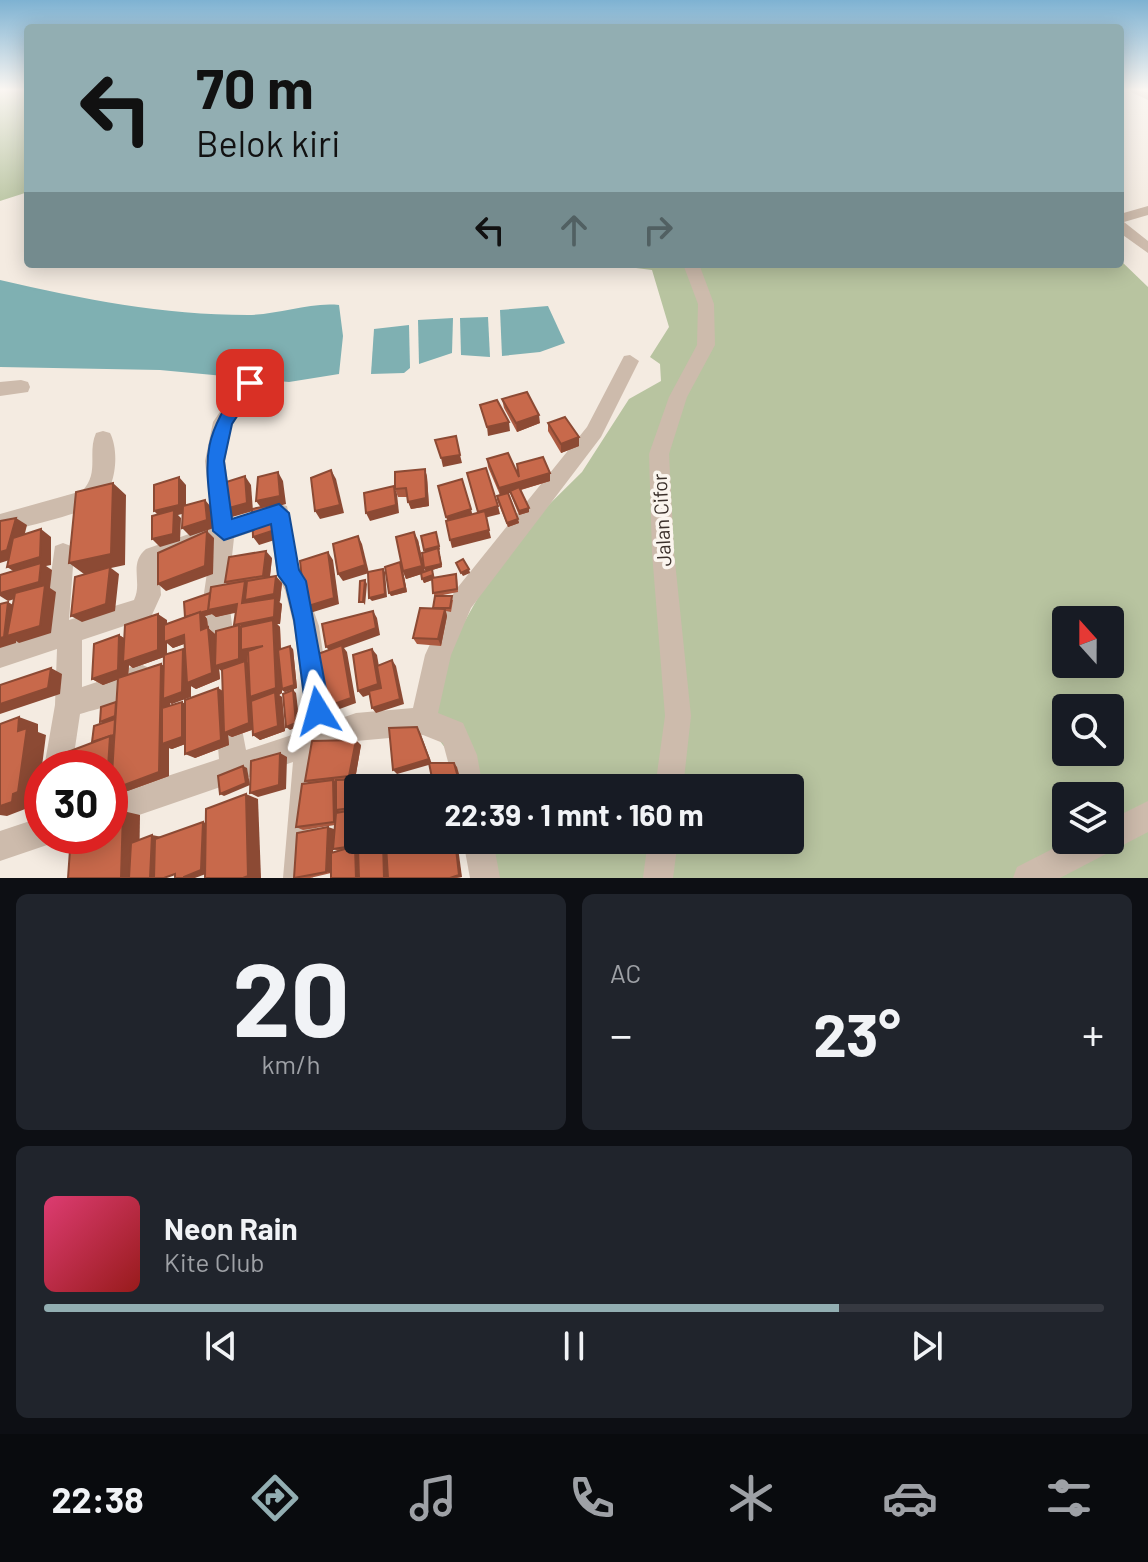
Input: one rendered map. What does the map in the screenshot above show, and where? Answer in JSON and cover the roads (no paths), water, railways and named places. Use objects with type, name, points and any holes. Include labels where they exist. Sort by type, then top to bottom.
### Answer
[{"type":"street","points":[[1124,218],[1148,210]]},
{"type":"street","points":[[1124,229],[1148,248]]},
{"type":"street","name":"Jalan Cifor","points":[[671,774],[678,716],[663,552],[659,454],[678,397],[706,345],[706,304],[692,268]]},
{"type":"street","points":[[423,721],[438,655],[462,600],[594,432],[630,361]]},
{"type":"street","points":[[234,770],[216,593],[224,531],[215,461],[223,422],[250,383]]},
{"type":"street","points":[[0,389],[21,387]]},
{"type":"street","points":[[0,524],[89,498],[100,489],[105,478],[103,439]]},
{"type":"street","points":[[0,655],[142,609],[149,595],[147,562],[279,513],[289,575],[296,581],[305,620],[315,744],[298,878]]},
{"type":"street","points":[[61,750],[68,705],[62,634],[63,553]]},
{"type":"street","points":[[68,705],[119,688],[167,663]]},
{"type":"street","points":[[128,804],[315,744],[356,727],[423,721],[453,733],[463,755],[466,774]]},
{"type":"street","points":[[1124,829],[1148,816]]},
{"type":"street","points":[[0,846],[24,838]]},
{"type":"street","points":[[481,854],[485,878]]},
{"type":"street","points":[[1028,878],[1075,854]]},
{"type":"water","points":[[0,280],[92,299],[185,312],[248,315],[316,305],[339,305],[343,336],[339,374],[289,382],[160,370],[0,367]]},
{"type":"water","points":[[548,306],[565,343],[540,352],[502,356],[500,310]]},
{"type":"water","points":[[488,317],[490,357],[461,355],[460,318]]},
{"type":"water","points":[[453,318],[452,353],[419,364],[418,320]]},
{"type":"water","points":[[409,325],[410,368],[404,373],[371,374],[374,329]]}]
